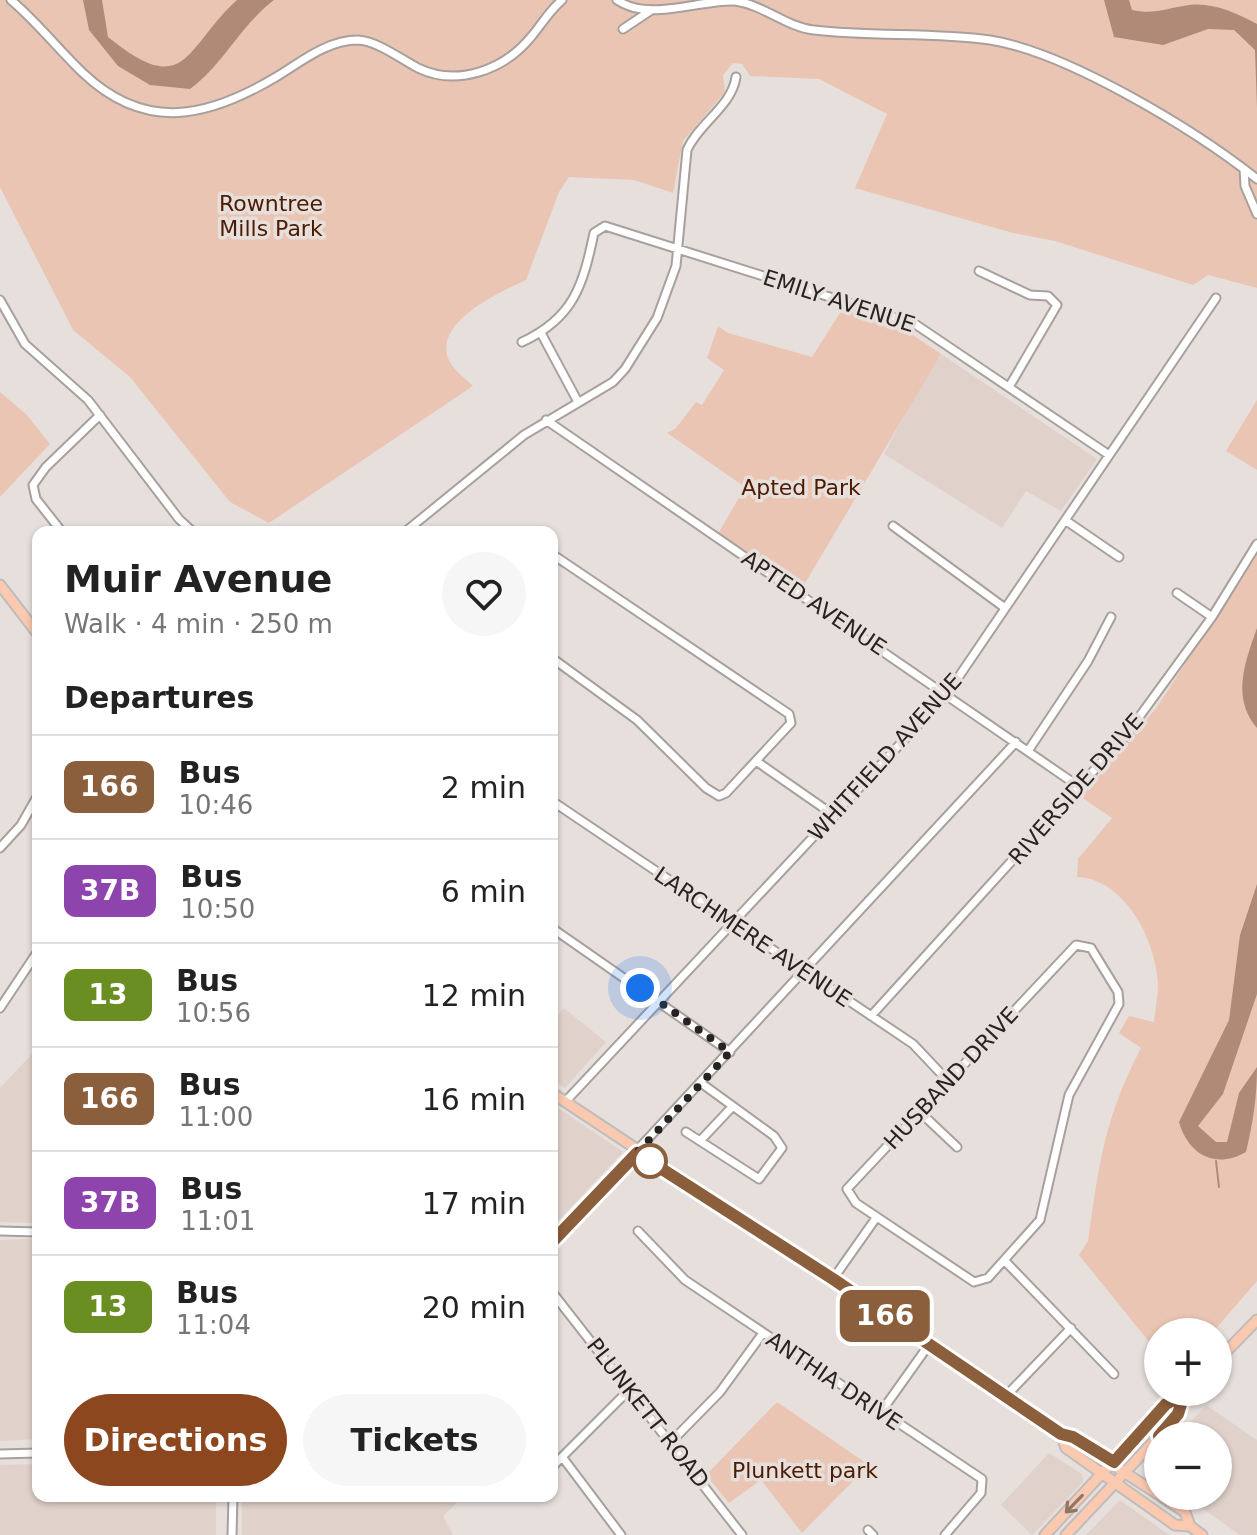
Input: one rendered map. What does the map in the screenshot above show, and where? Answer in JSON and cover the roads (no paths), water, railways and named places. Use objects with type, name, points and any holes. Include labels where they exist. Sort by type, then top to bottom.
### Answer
[{"type":"main road","points":[[0,585],[32,626]]},
{"type":"main road","points":[[558,1097],[637,1153],[833,1279],[1061,1434],[1073,1437],[1144,1484]]},
{"type":"main road","points":[[1232,1346],[1257,1320]]},
{"type":"main road","points":[[1045,1535],[1164,1406]]},
{"type":"main road","points":[[1061,1434],[1066,1448],[1175,1525],[1190,1526],[1202,1535]]},
{"type":"main road","points":[[1066,1535],[1144,1453]]},
{"type":"main road","points":[[1182,1510],[1190,1526]]},
{"type":"street","points":[[11,0],[86,76],[112,96],[143,108],[183,114],[214,109],[238,100],[332,44],[360,40],[436,75],[477,73],[512,56],[562,0]]},
{"type":"street","points":[[617,0],[632,8],[650,11],[698,1],[734,1],[761,7],[814,30],[968,38],[1010,45],[1146,106],[1257,179]]},
{"type":"street","points":[[623,29],[650,11]]},
{"type":"street","points":[[413,526],[546,420],[613,382],[632,359],[657,318],[676,266],[687,150],[734,91],[736,77]]},
{"type":"street","points":[[1244,169],[1245,186],[1257,214]]},
{"type":"street","name":"EMILY AVENUE","points":[[541,333],[563,316],[573,301],[594,233],[601,226],[915,324],[1109,455]]},
{"type":"street","points":[[979,271],[1030,295],[1048,296],[1057,305],[1009,387]]},
{"type":"street","name":"WHITFIELD AVENUE","points":[[565,1102],[947,694],[1216,298]]},
{"type":"street","points":[[1,306],[34,354],[77,389],[188,526]]},
{"type":"street","points":[[522,342],[541,333],[578,402]]},
{"type":"street","points":[[57,526],[36,499],[33,485],[46,467],[100,415]]},
{"type":"street","name":"APTED AVENUE","points":[[546,420],[1081,788]]},
{"type":"street","points":[[1065,520],[1119,557]]},
{"type":"street","points":[[893,526],[1005,608]]},
{"type":"street","name":"RIVERSIDE DRIVE","points":[[871,1016],[1126,735],[1212,617],[1257,544]]},
{"type":"street","points":[[558,558],[789,714],[790,725],[726,793],[714,795],[637,720],[558,662]]},
{"type":"street","points":[[1177,593],[1212,617]]},
{"type":"street","points":[[1028,751],[1088,661],[1111,617]]},
{"type":"street","points":[[558,1236],[1016,742]]},
{"type":"street","points":[[756,761],[835,816]]},
{"type":"street","name":"LARCHMERE AVENUE","points":[[558,805],[913,1044],[948,1081]]},
{"type":"street","points":[[0,848],[32,817]]},
{"type":"street","points":[[558,932],[730,1052]]},
{"type":"street","points":[[1087,932],[1086,945],[1118,992],[1119,1004],[1069,1095],[1042,1216],[1004,1260],[1114,1374]]},
{"type":"street","name":"HUSBAND DRIVE","points":[[1004,1260],[983,1282],[974,1282],[850,1199],[849,1185],[921,1113],[1069,950],[1086,945]]},
{"type":"street","points":[[0,1008],[32,960]]},
{"type":"street","points":[[686,1132],[759,1179],[782,1148],[774,1136],[701,1083]]},
{"type":"street","points":[[700,1141],[732,1107]]},
{"type":"street","points":[[921,1113],[957,1147]]},
{"type":"street","points":[[833,1279],[876,1218]]},
{"type":"street","points":[[0,1231],[32,1232]]},
{"type":"street","name":"ANTHIA DRIVE","points":[[638,1231],[685,1280],[982,1479],[981,1493],[945,1535]]},
{"type":"street","name":"PLUNKETT ROAD","points":[[558,1299],[742,1535]]},
{"type":"street","points":[[1005,1397],[1071,1328]]},
{"type":"street","points":[[669,1444],[720,1392],[763,1333]]},
{"type":"street","points":[[881,1412],[928,1346]]},
{"type":"street","points":[[558,1462],[630,1389]]},
{"type":"street","points":[[0,1454],[32,1453]]},
{"type":"street","points":[[563,1458],[621,1535]]},
{"type":"street","points":[[232,1535],[233,1502]]},
{"type":"waterway","points":[[1216,1161],[1219,1187]]},
{"type":"park label","name":"Rowntree Mills Park","points":[[271,216]]},
{"type":"park label","name":"Apted Park","points":[[801,487]]},
{"type":"park label","name":"Plunkett park","points":[[805,1470]]}]
